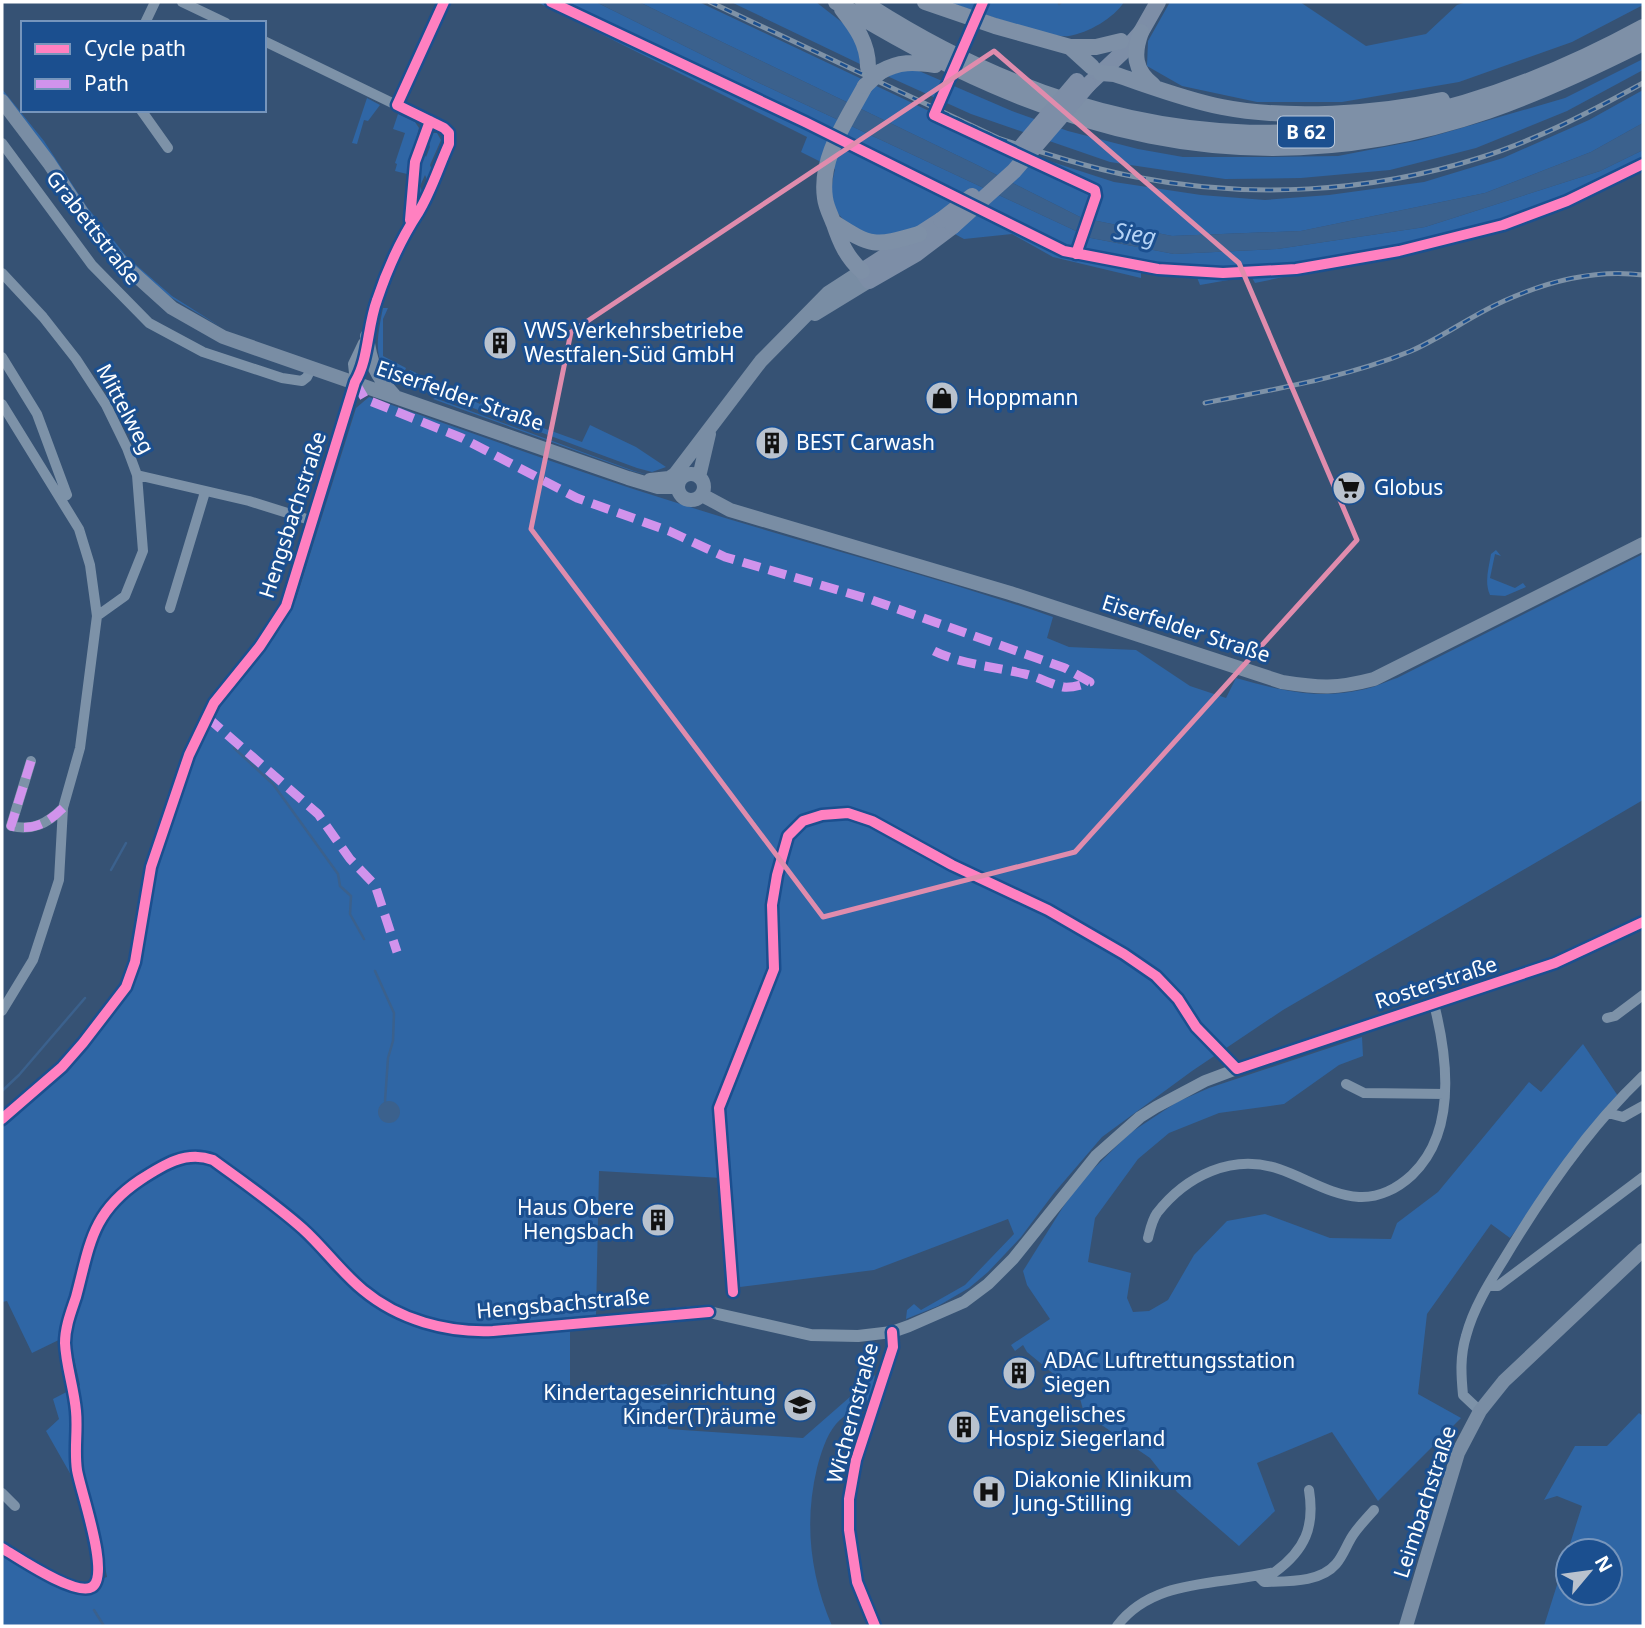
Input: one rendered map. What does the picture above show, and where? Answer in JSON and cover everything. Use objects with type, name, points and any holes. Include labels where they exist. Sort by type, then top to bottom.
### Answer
[{"type":"highway","name":"B 62","points":[[836,2],[879,29],[952,68],[1033,103],[1128,132],[1198,144],[1294,147],[1361,142],[1397,135],[1473,116],[1546,89],[1643,43]]},
{"type":"highway","name":"B 62","points":[[836,2],[862,37],[874,69]]},
{"type":"highway","name":"B 62","points":[[863,2],[939,46],[1027,87],[1067,101],[1129,118],[1198,130],[1256,134],[1382,124],[1454,106],[1541,75],[1643,27]]},
{"type":"highway","name":"B 62","points":[[925,2],[995,26],[1070,47],[1096,47],[1121,41]]},
{"type":"highway","points":[[1141,32],[1136,45],[1135,60],[1142,74],[1158,89]]},
{"type":"highway","name":"B 62","points":[[1070,47],[1096,70],[1207,104],[1246,111],[1358,112],[1435,101],[1541,75]]},
{"type":"highway","name":"B 62","points":[[874,69],[912,62],[952,68]]},
{"type":"highway","name":"B 62","points":[[865,276],[856,252],[833,222],[825,200],[824,180],[832,148],[874,69]]},
{"type":"highway","points":[[833,222],[868,243],[894,242],[919,234]]},
{"type":"main road","points":[[628,478],[670,478],[761,361],[828,293],[916,254],[947,223],[1014,171],[1082,83],[1121,41],[1147,2]]},
{"type":"main road","points":[[1096,70],[1125,50],[1141,32],[1158,2]]},
{"type":"main road","name":"Eiserfelder Straße","points":[[2,101],[99,237],[144,285],[172,308],[223,337],[628,478],[658,487],[677,488],[679,495],[685,500],[692,501],[702,495],[730,510],[1010,593],[1282,682],[1321,688],[1348,686],[1374,679],[1643,544]]},
{"type":"main road","points":[[865,276],[919,234],[947,223]]},
{"type":"main road","points":[[367,337],[373,369],[395,396]]},
{"type":"main road","points":[[695,475],[710,428]]},
{"type":"main road","points":[[677,488],[682,477],[695,475]]},
{"type":"main road","points":[[695,475],[703,483],[702,495]]},
{"type":"main road","name":"Leimbachstraße","points":[[1406,1626],[1458,1453],[1480,1411],[1504,1381],[1643,1250]]},
{"type":"street","points":[[146,21],[155,2]]},
{"type":"street","points":[[182,2],[222,21]]},
{"type":"street","points":[[266,42],[430,121],[446,130],[450,141],[418,212],[409,224],[376,300],[363,369],[355,382]]},
{"type":"street","points":[[142,112],[169,148]]},
{"type":"street","points":[[409,224],[415,162],[430,121]]},
{"type":"street","name":"Grabettstraße","points":[[2,143],[92,265],[149,323],[203,352],[282,378],[302,381],[312,367]]},
{"type":"street","name":"Mittelweg","points":[[2,273],[43,317],[76,359],[106,405],[137,475],[144,551],[125,596],[97,615]]},
{"type":"street","points":[[2,357],[37,414],[67,495],[62,498]]},
{"type":"street","name":"Hengsbachstraße","points":[[2,1119],[62,1068],[126,987],[135,962],[151,866],[189,755],[214,703],[260,646],[286,606],[355,382]]},
{"type":"street","points":[[2,404],[79,529],[90,565],[97,615],[80,748],[63,808],[59,880],[33,960],[2,1011]]},
{"type":"street","points":[[137,475],[249,501],[313,521]]},
{"type":"street","points":[[170,608],[205,492]]},
{"type":"street","points":[[31,761],[10,826],[26,830],[52,818],[63,808]]},
{"type":"street","name":"Rosterstraße","points":[[891,1332],[964,1302],[988,1284],[1013,1259],[1096,1156],[1140,1117],[1156,1107],[1226,1073],[1555,964],[1643,922]]},
{"type":"street","points":[[1606,1018],[1615,1016],[1643,995]]},
{"type":"street","points":[[1148,1238],[1156,1215],[1186,1184],[1213,1169],[1244,1162],[1277,1168],[1327,1190],[1360,1197],[1384,1193],[1404,1182],[1422,1166],[1434,1147],[1442,1124],[1445,1094],[1441,1040],[1434,1004]]},
{"type":"street","points":[[1480,1411],[1463,1395],[1460,1367],[1466,1336],[1488,1286],[1552,1184],[1608,1113],[1643,1076]]},
{"type":"street","points":[[1346,1084],[1364,1093],[1445,1094]]},
{"type":"street","points":[[1608,1113],[1623,1117],[1643,1106]]},
{"type":"street","name":"Hengsbachstraße","points":[[2,1548],[53,1580],[86,1589],[97,1581],[96,1546],[77,1469],[77,1414],[66,1358],[66,1332],[93,1233],[102,1216],[131,1186],[181,1158],[201,1156],[213,1160],[301,1227],[364,1291],[400,1313],[437,1327],[460,1331],[493,1331],[709,1312],[811,1335],[850,1336],[891,1332]]},
{"type":"street","points":[[1488,1286],[1498,1286],[1643,1177]]},
{"type":"street","name":"Wichernstraße","points":[[875,1626],[860,1590],[852,1556],[849,1499],[856,1460],[892,1350],[891,1332]]},
{"type":"street","points":[[1117,1626],[1130,1610],[1146,1599],[1166,1591],[1275,1572],[1289,1562],[1303,1544],[1311,1524],[1309,1490]]},
{"type":"street","points":[[2,1493],[15,1506]]},
{"type":"street","points":[[1258,1576],[1264,1582],[1289,1581],[1308,1579],[1326,1572],[1336,1564],[1355,1533],[1374,1510]]},
{"type":"highlighted area","points":[[994,51],[1239,263],[1357,540],[1075,852],[823,917],[531,529],[571,332]]},
{"type":"shaded area","points":[[537,2],[596,2],[757,82],[1091,238],[1174,254],[1277,249],[1425,227],[1600,171],[1643,150],[1643,169],[1560,208],[1494,225],[1444,243],[1255,283],[1251,276],[1200,285],[1196,275],[1141,270],[1141,278],[1053,257],[1012,234],[964,239],[929,220],[898,236],[878,239],[853,227],[839,214],[832,199],[835,169],[801,152],[807,137]]},
{"type":"shaded area","points":[[639,2],[699,2],[1003,146],[1114,182],[1201,195],[1265,200],[1329,195],[1424,182],[1503,158],[1589,120],[1643,90],[1643,123],[1591,152],[1485,193],[1301,231],[1172,236],[1082,218]]},
{"type":"shaded area","points":[[731,2],[816,2],[848,27],[859,48],[860,64]]},
{"type":"shaded area","points":[[947,2],[1124,2],[1100,24],[1084,32],[1059,36]]},
{"type":"shaded area","points":[[1170,2],[1300,2],[1366,46],[1426,34],[1457,5],[1467,2],[1643,2],[1643,5],[1572,42],[1459,82],[1342,102],[1257,102],[1182,86],[1147,66],[1148,41]]},
{"type":"shaded area","points":[[1643,59],[1643,70],[1567,111],[1476,148],[1390,170],[1301,178],[1225,179],[1110,162],[971,114],[887,76],[912,68],[1012,111],[1068,131],[1138,149],[1183,157],[1338,156],[1420,140],[1565,98]]},
{"type":"shaded area","points":[[2,89],[44,141],[87,207],[127,257],[172,296],[221,327],[170,297],[139,272],[105,236],[40,141],[2,93]]},
{"type":"shaded area","points":[[367,98],[380,105],[368,121],[364,120],[357,144],[352,143]]},
{"type":"shaded area","points":[[398,114],[415,122],[419,128],[407,174],[395,171],[405,133],[393,129]]},
{"type":"shaded area","points":[[431,133],[437,133],[441,140],[430,165],[433,173],[428,182],[425,175],[420,186],[423,194],[415,211],[415,183],[418,180],[420,156],[422,150],[426,157]]},
{"type":"shaded area","points":[[383,308],[388,308],[383,319],[383,356],[406,368],[403,375],[407,377],[410,370],[480,404],[483,400],[532,424],[582,442],[590,425],[636,447],[666,467],[652,472],[637,468],[406,382],[383,366],[380,360],[378,337]]},
{"type":"shaded area","points":[[369,397],[671,501],[1053,617],[1047,638],[1069,647],[1136,650],[1190,686],[1226,698],[1236,678],[1282,690],[1313,694],[1366,689],[1397,678],[1643,554],[1643,800],[1283,1010],[1192,1071],[1102,1137],[1021,1237],[988,1272],[969,1288],[938,1306],[906,1319],[907,1310],[914,1304],[921,1310],[965,1285],[1014,1234],[1008,1219],[874,1270],[732,1288],[722,1178],[599,1171],[596,1315],[570,1321],[570,1394],[667,1384],[668,1429],[803,1438],[875,1375],[871,1398],[848,1413],[829,1434],[820,1456],[813,1488],[811,1548],[819,1587],[832,1626],[2,1626],[2,1546],[55,1575],[87,1584],[107,1577],[96,1519],[46,1431],[59,1419],[53,1399],[80,1385],[69,1335],[32,1353],[7,1301],[2,1302],[2,1125],[65,1071],[121,1004],[139,965],[154,873],[197,753],[224,699],[274,638],[296,599],[356,408]]},
{"type":"shaded area","points":[[433,399],[653,476],[632,471]]},
{"type":"shaded area","points":[[1496,550],[1501,556],[1495,554],[1490,578],[1515,588],[1523,583],[1526,587],[1505,596],[1490,595],[1488,574],[1491,554]]},
{"type":"shaded area","points":[[1362,1037],[1363,1056],[1339,1065],[1284,1104],[1219,1113],[1169,1133],[1138,1159],[1095,1218],[1088,1262],[1131,1273],[1127,1298],[1133,1312],[1149,1311],[1168,1300],[1194,1255],[1227,1221],[1265,1214],[1330,1238],[1391,1239],[1397,1223],[1438,1192],[1529,1082],[1541,1092],[1583,1044],[1618,1096],[1510,1238],[1491,1224],[1427,1314],[1418,1394],[1461,1418],[1378,1501],[1332,1432],[1257,1463],[1275,1511],[1239,1546],[1177,1492],[1150,1458],[1084,1413],[1079,1395],[1027,1352],[1023,1345],[1015,1351],[1011,1345],[1050,1319],[1027,1285],[1023,1271],[1083,1179],[1130,1133],[1177,1102],[1209,1088]]},
{"type":"shaded area","points":[[1639,1413],[1643,1416],[1643,1626],[1544,1626],[1554,1594],[1554,1607],[1624,1607],[1624,1537],[1572,1537],[1582,1506],[1557,1496],[1544,1500],[1575,1446],[1607,1446]]},
{"type":"water","name":"Sieg","points":[[596,2],[639,2],[1082,218],[1172,236],[1301,231],[1485,193],[1591,152],[1643,123],[1643,150],[1600,171],[1425,227],[1277,249],[1174,254],[1091,238],[757,82]]},
{"type":"water","points":[[389,1101],[397,1104],[400,1112],[397,1120],[389,1123],[381,1120],[378,1112],[381,1104]]},
{"type":"waterway","points":[[234,748],[273,784],[338,874],[340,886],[351,896],[350,914],[364,939]]},
{"type":"waterway","points":[[111,870],[126,843]]},
{"type":"waterway","points":[[375,971],[394,1013],[385,1101]]},
{"type":"waterway","points":[[2,1091],[85,998]]},
{"type":"waterway","points":[[94,1610],[104,1626]]},
{"type":"railway","points":[[710,2],[998,138],[1118,173],[1179,184],[1222,188],[1309,189],[1395,179],[1437,170],[1522,143],[1643,83]]},
{"type":"railway","points":[[1205,403],[1361,369],[1411,351],[1504,301],[1555,282],[1590,275],[1643,275]]},
{"type":"marked path","points":[[355,382],[365,399],[462,438],[577,498],[669,531],[725,557],[872,600],[1065,668],[1090,682],[1063,687],[1030,675],[967,662],[934,651]]},
{"type":"marked path","points":[[207,717],[318,814],[350,859],[375,885],[397,952]]},
{"type":"marked path","points":[[31,761],[11,826],[26,828],[39,825],[63,808]]},
{"type":"cycle path","points":[[2,1119],[62,1067],[126,987],[135,962],[151,867],[189,755],[214,703],[260,646],[286,606],[363,363],[381,289],[400,244],[427,196],[449,144],[449,133],[444,128],[397,105],[444,2]]},
{"type":"cycle path","points":[[551,2],[805,122],[1064,251],[1158,269],[1223,273],[1296,269],[1399,251],[1503,225],[1567,201],[1643,164]]},
{"type":"cycle path","points":[[983,2],[934,115],[1095,190],[1096,196],[1076,254]]},
{"type":"cycle path","points":[[410,220],[415,162],[430,121]]},
{"type":"cycle path","points":[[733,1292],[719,1108],[774,969],[772,905],[777,875],[788,836],[803,821],[822,815],[848,813],[872,821],[952,865],[1048,910],[1156,976],[1178,999],[1196,1027],[1237,1069],[1555,963],[1643,922]]},
{"type":"cycle path","points":[[2,1548],[47,1575],[73,1586],[84,1589],[92,1587],[97,1579],[93,1532],[77,1470],[76,1411],[66,1352],[66,1331],[89,1246],[102,1218],[124,1192],[166,1164],[193,1157],[213,1160],[303,1229],[363,1290],[408,1317],[441,1327],[493,1331],[709,1312]]},
{"type":"cycle path","points":[[875,1626],[857,1582],[849,1530],[849,1499],[856,1460],[893,1347],[892,1332]]},
{"type":"place","name":"VWS Verkehrsbetriebe Westfalen-Süd GmbH","points":[[500,343]]},
{"type":"place","name":"Hoppmann","points":[[942,398]]},
{"type":"place","name":"BEST Carwash","points":[[772,443]]},
{"type":"place","name":"Globus","points":[[1349,488]]},
{"type":"place","name":"Haus Obere Hengsbach","points":[[658,1220]]},
{"type":"place","name":"ADAC Luftrettungsstation Siegen","points":[[1019,1373]]},
{"type":"place","name":"Kindertageseinrichtung Kinder(T)räume","points":[[800,1405]]},
{"type":"place","name":"Evangelisches Hospiz Siegerland","points":[[964,1427]]},
{"type":"place","name":"Diakonie Klinikum Jung-Stilling","points":[[989,1492]]}]
